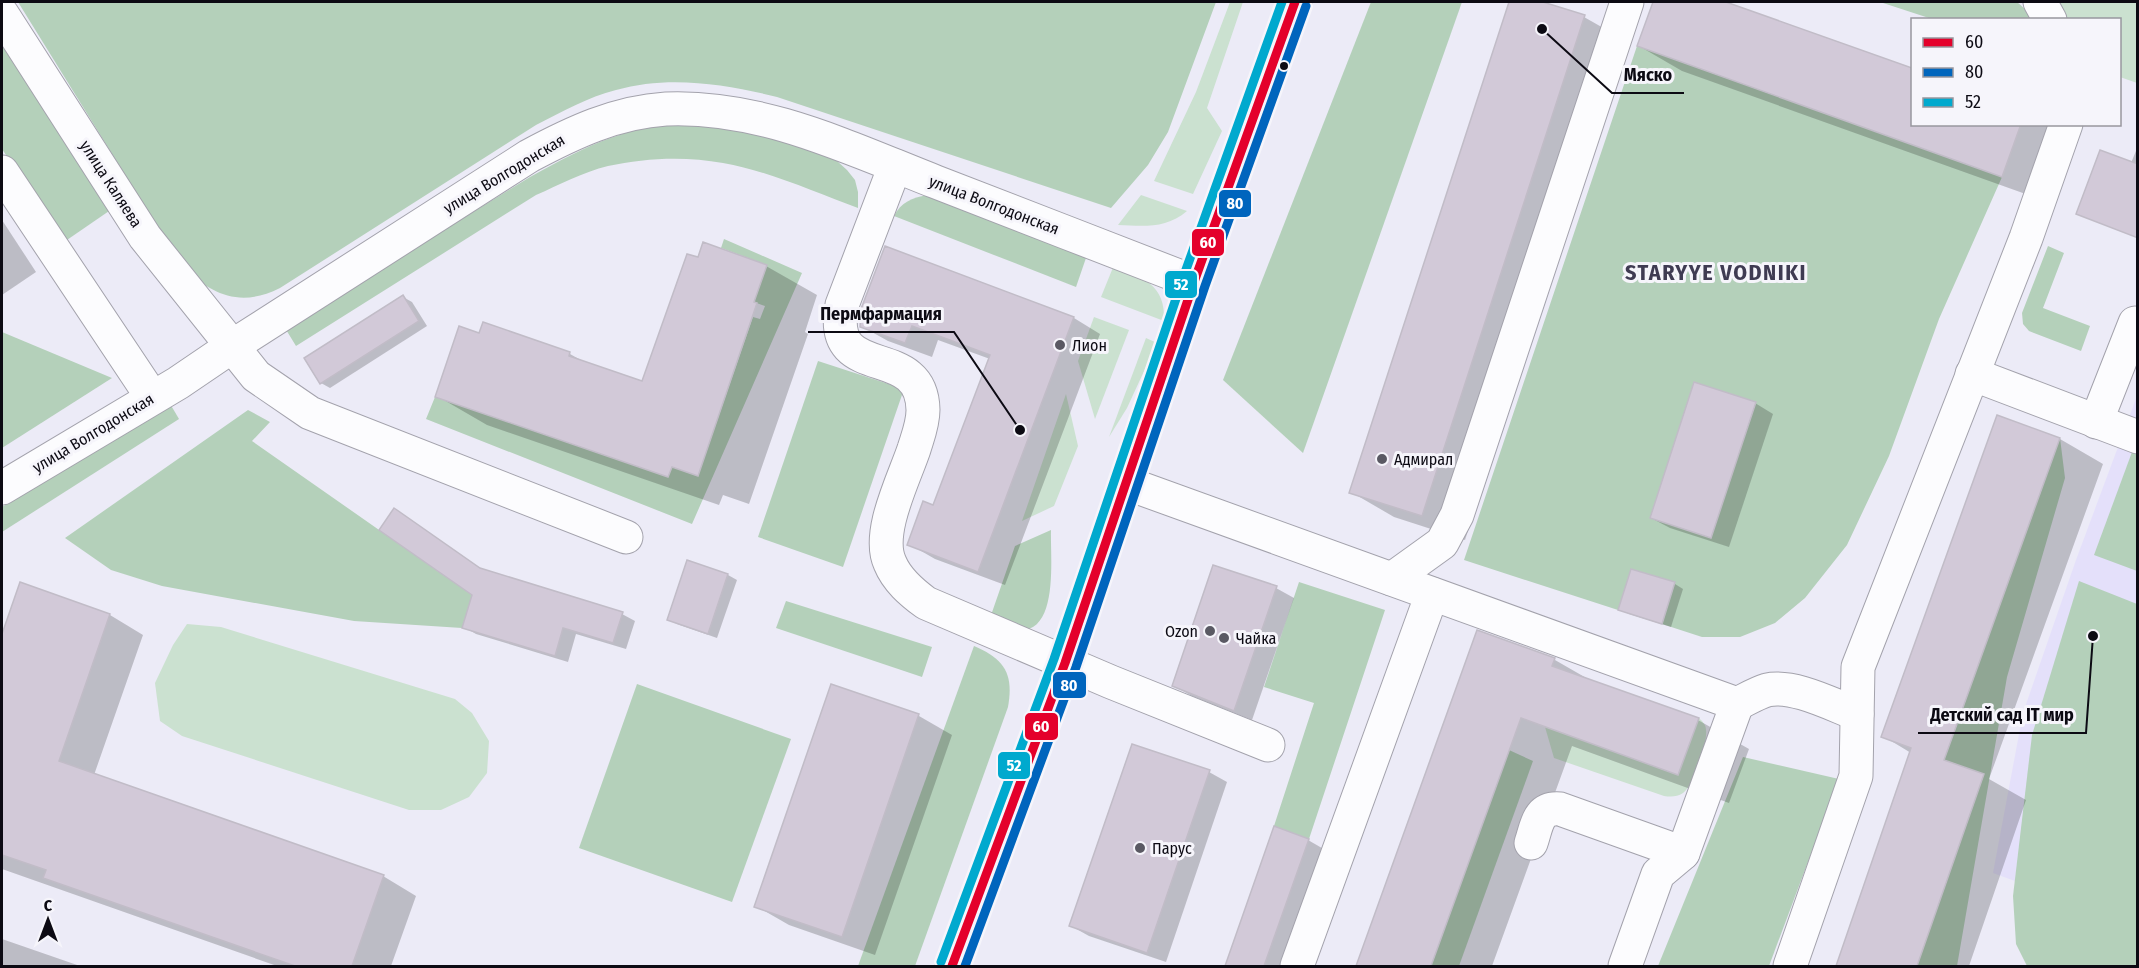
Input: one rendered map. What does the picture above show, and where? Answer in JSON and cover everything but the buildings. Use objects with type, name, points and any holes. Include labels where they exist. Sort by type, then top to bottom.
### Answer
[{"type":"street","points":[[952,966],[1065,663],[1194,282],[1295,2]]},
{"type":"street","points":[[1392,579],[1442,543],[1457,515],[1627,2]]},
{"type":"street","points":[[2040,2],[2049,18]]},
{"type":"street","name":"улица Каляева","points":[[2,14],[145,237],[231,347],[266,385],[310,413],[626,537]]},
{"type":"street","name":"улица Волгодонская","points":[[2,488],[178,383],[530,156],[573,132],[620,116],[664,109],[709,110],[794,126],[1194,282]]},
{"type":"street","points":[[1790,966],[1856,776],[1858,667],[2026,238],[2065,126]]},
{"type":"street","points":[[895,166],[842,305],[839,325],[843,339],[854,352],[897,368],[910,376],[915,381],[922,398],[921,429],[888,524],[886,544],[889,561],[898,578],[926,603],[1065,663],[1268,745]]},
{"type":"street","points":[[2,172],[152,397]]},
{"type":"street","points":[[2096,422],[2136,323],[2138,324]]},
{"type":"street","points":[[1972,374],[2138,437]]},
{"type":"street","points":[[1126,483],[1737,704],[1767,690],[1779,689],[1800,693],[1857,714]]},
{"type":"street","points":[[1297,966],[1432,594]]},
{"type":"street","points":[[1625,966],[1658,874],[1683,853],[1737,704]]},
{"type":"street","points":[[1530,843],[1540,816],[1551,808],[1560,809],[1683,853]]},
{"type":"shaded area","points":[[2137,396],[2137,926],[1993,873],[2023,713],[2076,560]]},
{"type":"green space","points":[[18,2],[1216,2],[1168,132],[1148,165],[1111,208],[777,97],[737,88],[697,83],[636,85],[575,105],[536,125],[280,288],[266,294],[240,298],[216,291],[193,277],[182,267]]},
{"type":"green space","points":[[1230,2],[1243,2],[1207,108],[1222,131],[1193,194],[1154,181],[1196,92]]},
{"type":"green space","points":[[1371,2],[1462,2],[1303,453],[1223,380]]},
{"type":"green space","points":[[1880,2],[2017,2],[2030,18],[1929,18]]},
{"type":"green space","points":[[2051,2],[2137,2],[2137,83],[2121,77],[2121,18],[2059,18]]},
{"type":"green space","points":[[2,43],[112,209],[64,242],[2,149]]},
{"type":"green space","points":[[1637,46],[2002,177],[1939,319],[1889,456],[1847,545],[1805,598],[1775,623],[1740,637],[1702,637],[1662,624],[1675,582],[1631,569],[1618,610],[1464,560]]},
{"type":"green space","points":[[699,122],[767,135],[837,161],[855,180],[858,208],[774,177],[723,163],[694,159],[665,159],[608,166],[580,175],[536,195],[296,346],[285,328],[530,177],[572,155],[631,132],[652,127]]},
{"type":"green space","points":[[927,195],[1086,258],[1076,287],[894,216],[908,201]]},
{"type":"green space","points":[[1141,195],[1187,211],[1163,224],[1118,225]]},
{"type":"green space","points":[[724,239],[802,273],[692,524],[426,419],[435,397],[668,476],[672,467],[698,476],[753,317],[760,319],[765,306],[754,302],[767,265],[721,248]]},
{"type":"green space","points":[[2048,246],[2064,253],[2043,308],[2090,326],[2081,351],[2029,331],[2023,324],[2022,313]]},
{"type":"green space","points":[[1114,265],[1143,279],[1156,290],[1164,309],[1164,321],[1101,297]]},
{"type":"green space","points":[[1094,317],[1129,330],[1095,419],[1078,361]]},
{"type":"green space","points":[[2,332],[112,378],[2,448]]},
{"type":"green space","points":[[1146,338],[1157,343],[1127,408],[1109,437]]},
{"type":"green space","points":[[818,361],[904,389],[843,567],[758,537]]},
{"type":"green space","points":[[1066,394],[1078,446],[1054,506],[1022,521]]},
{"type":"green space","points":[[169,402],[179,419],[2,532],[2,507]]},
{"type":"green space","points":[[248,410],[270,422],[252,441],[472,595],[462,628],[354,621],[162,586],[111,570],[65,538]]},
{"type":"green space","points":[[2060,438],[2065,478],[2007,677],[1957,966],[1917,966],[1984,774],[1944,760]]},
{"type":"green space","points":[[2132,452],[2137,454],[2137,571],[2094,555]]},
{"type":"green space","points":[[1051,530],[1050,593],[1046,609],[1039,621],[1029,629],[1015,630],[989,621],[1015,546]]},
{"type":"green space","points":[[2079,581],[2137,604],[2137,966],[2027,966],[2016,944],[2013,896],[2032,735]]},
{"type":"green space","points":[[1299,582],[1385,610],[1309,839],[1274,826],[1314,703],[1264,687]]},
{"type":"green space","points":[[786,601],[932,647],[922,677],[776,628]]},
{"type":"green space","points":[[187,624],[221,627],[455,699],[472,713],[489,741],[487,773],[469,797],[441,810],[409,810],[182,736],[160,721],[155,683],[173,645]]},
{"type":"green space","points":[[974,646],[993,656],[1005,669],[1009,685],[1008,707],[915,966],[858,966]]},
{"type":"green space","points":[[637,684],[791,739],[732,902],[579,848]]},
{"type":"green space","points":[[1699,718],[1705,725],[1706,736],[1699,764],[1687,789],[1672,797],[1554,758],[1545,727],[1678,775]]},
{"type":"green space","points":[[1509,750],[1533,761],[1459,966],[1431,966]]},
{"type":"green space","points":[[1743,757],[1839,779],[1769,966],[1658,966]]},
{"type":"transit line","name":"52","points":[[941,962],[1054,659],[1183,278],[1282,2]]},
{"type":"transit line","name":"60","points":[[952,966],[1065,663],[1194,282],[1295,2]]},
{"type":"transit line","name":"80","points":[[965,966],[1076,667],[1205,286],[1306,6]]},
{"type":"place","name":"Мяско","points":[[1542,29]]},
{"type":"place","name":"Лион","points":[[1060,345]]},
{"type":"place","name":"Пермфармация","points":[[1020,430]]},
{"type":"place","name":"Адмирал","points":[[1382,459]]},
{"type":"place","name":"Ozon","points":[[1210,631]]},
{"type":"place","name":"Детский сад IT мир","points":[[2093,636]]},
{"type":"place","name":"Чайка","points":[[1224,638]]},
{"type":"place","name":"Парус","points":[[1140,848]]},
{"type":"district","name":"STARYYE VODNIKI","points":[[1716,272]]}]
